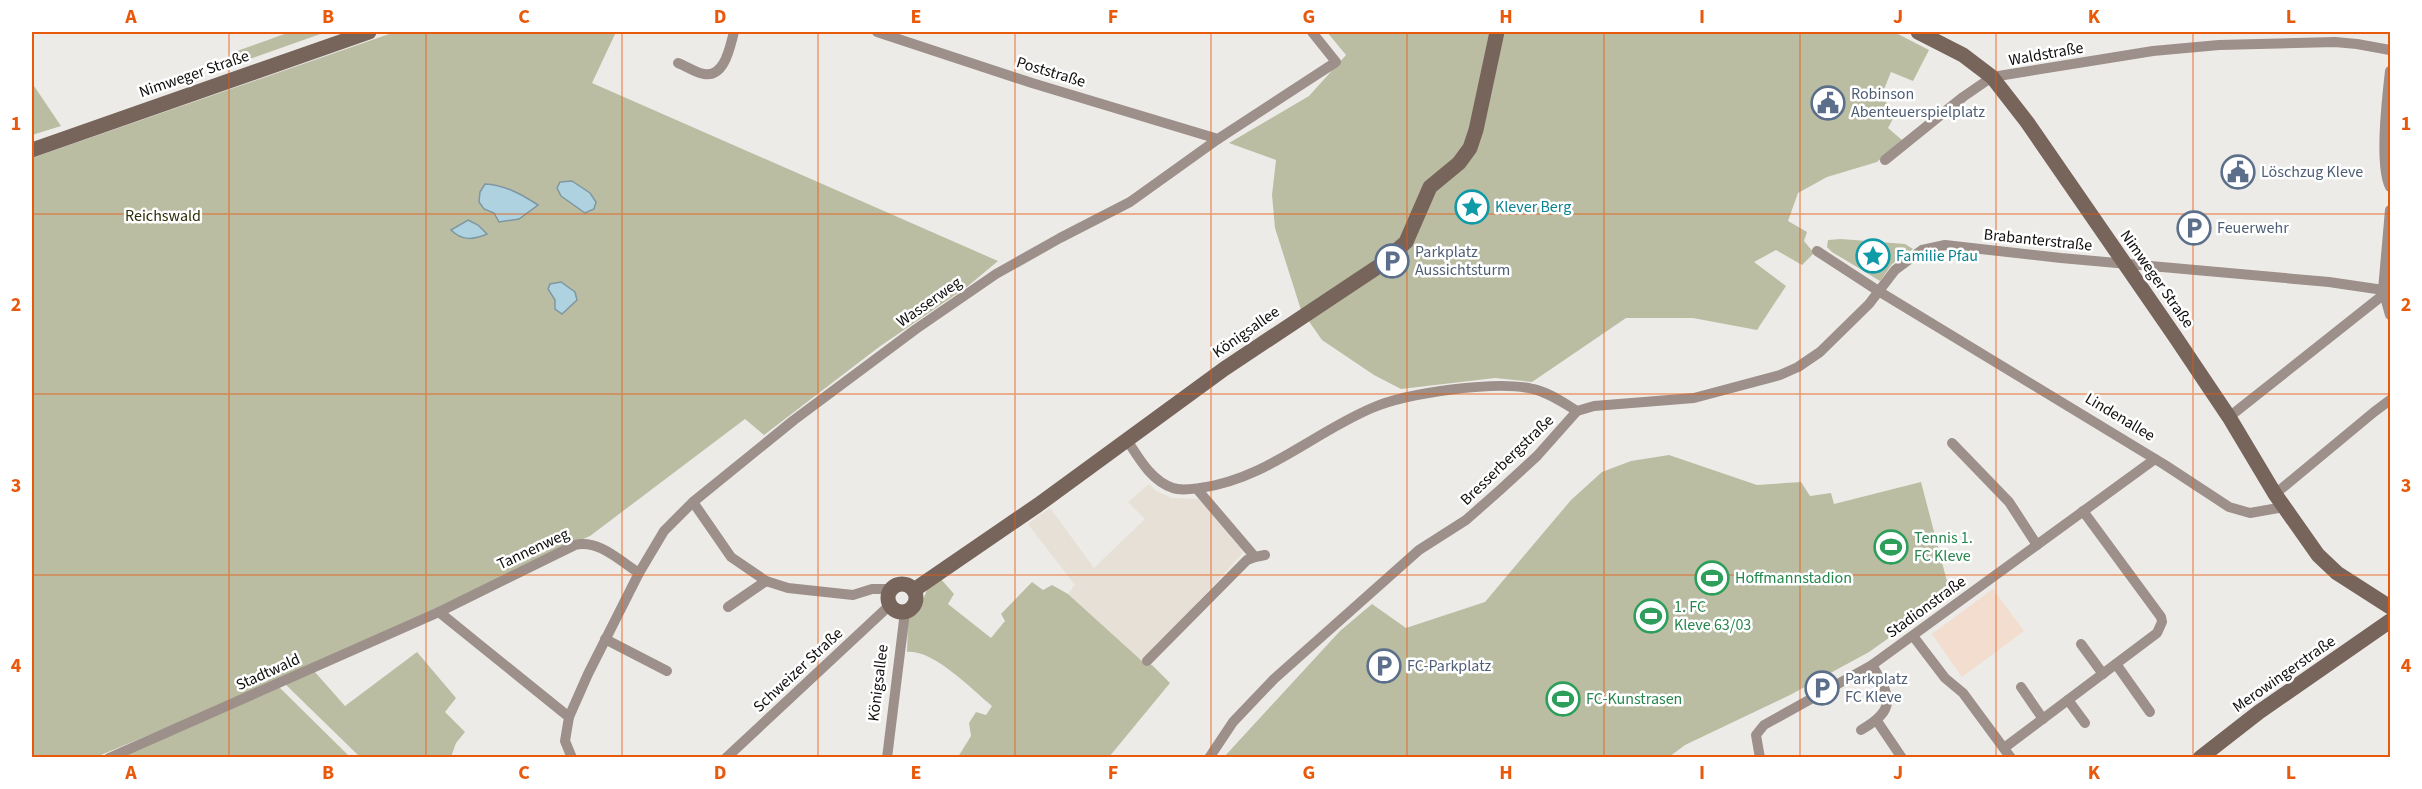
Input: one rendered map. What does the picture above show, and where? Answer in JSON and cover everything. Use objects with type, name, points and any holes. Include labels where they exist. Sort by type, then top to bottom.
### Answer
[{"type":"street","name":"Nimweger Straße","points":[[32,150],[369,32]]},
{"type":"street","points":[[678,63],[705,75],[714,73],[724,64],[734,32]]},
{"type":"street","name":"Poststraße","points":[[877,32],[1032,83],[1218,139]]},
{"type":"street","name":"Wasserweg","points":[[569,717],[639,573],[664,531],[693,502],[794,420],[916,329],[996,274],[1130,202],[1218,139],[1336,62],[1311,32]]},
{"type":"street","name":"Königsallee","points":[[887,758],[905,612],[915,606],[917,600],[914,590],[1038,505],[1224,369],[1379,266],[1398,250],[1414,228],[1430,187],[1459,163],[1470,148],[1497,32]]},
{"type":"street","name":"Nimweger Straße","points":[[1918,32],[1963,55],[1992,77],[2027,122],[2122,263],[2174,334],[2229,417],[2279,500]]},
{"type":"street","name":"Waldstraße","points":[[1992,77],[2153,51],[2219,45],[2335,42],[2391,50]]},
{"type":"street","points":[[2391,71],[2385,123],[2386,167],[2391,187]]},
{"type":"street","points":[[1885,160],[1963,97],[1992,77]]},
{"type":"street","points":[[2391,210],[2386,292],[2391,315]]},
{"type":"street","name":"Brabanterstraße","points":[[1880,292],[1895,270],[1907,259],[1922,250],[1945,245],[2061,258],[2329,282],[2386,292]]},
{"type":"street","name":"Lindenallee","points":[[1817,250],[1880,292],[2155,459],[2229,507],[2250,513],[2279,500]]},
{"type":"street","name":"Bresserbergstraße","points":[[1209,758],[1233,722],[1274,679],[1419,550],[1466,520],[1500,490],[1537,456],[1577,411],[1594,406],[1694,398],[1780,375],[1809,361],[1880,292]]},
{"type":"street","points":[[2229,417],[2386,292]]},
{"type":"street","points":[[1127,440],[1150,473],[1163,483],[1175,489],[1197,489],[1248,476],[1372,407],[1404,398],[1489,385],[1511,385],[1535,389],[1577,411]]},
{"type":"street","points":[[2391,400],[2374,411],[2279,500],[2326,564],[2391,607]]},
{"type":"street","points":[[1952,443],[2009,502],[2037,545]]},
{"type":"street","name":"Stadionstraße","points":[[1760,758],[1756,735],[1764,725],[1872,665],[2155,459]]},
{"type":"street","points":[[1147,661],[1247,560],[1260,556],[1197,489]]},
{"type":"street","points":[[693,502],[731,557],[766,581],[788,588],[853,595],[872,589],[890,597],[898,612],[905,612]]},
{"type":"street","points":[[2004,748],[2157,633],[2162,622],[2161,617],[2084,511]]},
{"type":"street","name":"Tannenweg","points":[[439,612],[585,542],[595,545],[639,573]]},
{"type":"street","points":[[728,607],[766,581]]},
{"type":"street","points":[[890,597],[900,584],[906,584],[914,590]]},
{"type":"street","name":"Schweizer Straße","points":[[726,758],[890,597]]},
{"type":"street","points":[[439,612],[569,717],[566,741],[573,758]]},
{"type":"street","name":"Stadtwald","points":[[109,758],[439,612]]},
{"type":"street","name":"Merowingerstraße","points":[[2200,758],[2259,712],[2391,621]]},
{"type":"street","points":[[1913,636],[1945,678],[1963,693],[2011,758]]},
{"type":"street","points":[[605,639],[667,671]]},
{"type":"street","points":[[2080,644],[2103,674]]},
{"type":"street","points":[[2116,664],[2150,712]]},
{"type":"street","points":[[1862,730],[1877,721],[1889,702],[1887,691],[1872,665]]},
{"type":"street","points":[[2021,687],[2043,719]]},
{"type":"street","points":[[2068,700],[2085,723]]},
{"type":"street","points":[[1877,721],[1902,758]]},
{"type":"shaded area","points":[[1149,484],[1156,491],[1172,498],[1197,499],[1202,502],[1241,549],[1242,554],[1143,662],[1068,594],[1075,585],[1028,524],[1050,508],[1094,568],[1145,519],[1128,502]]},
{"type":"shaded area","points":[[1993,589],[2024,631],[1962,677],[1932,634]]},
{"type":"green space","points":[[290,32],[326,32],[244,61],[237,51]]},
{"type":"green space","name":"Reichswald","points":[[395,32],[616,32],[592,83],[998,261],[968,286],[879,347],[764,435],[745,419],[590,536],[532,561],[314,671],[345,706],[417,652],[456,698],[445,712],[465,732],[456,743],[451,757],[360,757],[281,680],[96,757],[32,757],[32,158]],"holes":[[[572,181],[590,193],[596,202],[585,213],[561,196]]]},
{"type":"green space","points":[[1327,32],[1894,32],[1929,50],[1913,81],[1891,72],[1881,97],[1896,113],[1888,128],[1902,140],[1877,162],[1827,177],[1798,193],[1788,221],[1807,232],[1804,241],[1814,253],[1802,265],[1776,250],[1754,262],[1786,286],[1757,330],[1693,318],[1626,318],[1532,382],[1495,378],[1401,389],[1374,375],[1322,340],[1301,310],[1275,228],[1272,195],[1276,160],[1229,143],[1309,96],[1346,55]]},
{"type":"green space","points":[[32,83],[61,126],[32,135]]},
{"type":"green space","points":[[1828,240],[1905,244],[1913,249],[1892,264],[1880,281],[1827,247]]},
{"type":"green space","name":"1. FC Kleve 63/03","points":[[1669,455],[1757,485],[1801,482],[1810,496],[1831,493],[1834,504],[1921,482],[1949,589],[1941,601],[1869,652],[1790,695],[1685,745],[1669,757],[1224,757],[1340,631],[1372,604],[1406,628],[1485,602],[1571,500],[1602,472],[1631,461]]},
{"type":"green space","points":[[940,578],[954,594],[948,604],[991,638],[1005,621],[1001,614],[1032,582],[1043,590],[1052,585],[1068,594],[1143,662],[1152,665],[1170,683],[1109,757],[958,757],[971,736],[969,723],[976,712],[986,715],[992,706],[940,663],[917,653],[907,652],[908,619],[918,613],[928,587]]},
{"type":"green space","points":[[279,687],[350,757],[116,758]]},
{"type":"water","points":[[572,181],[590,193],[596,202],[594,209],[585,213],[561,196],[557,188],[560,182]]},
{"type":"water","points":[[485,184],[513,191],[538,205],[519,219],[499,222],[494,213],[484,209],[479,202],[480,192]]},
{"type":"water","points":[[468,220],[478,225],[487,234],[468,238],[459,236],[451,230]]},
{"type":"water","points":[[561,282],[575,292],[577,300],[562,314],[555,309],[555,300],[548,289],[550,284]]},
{"type":"place","name":"Robinson Abenteuerspielplatz","points":[[1828,103]]},
{"type":"place","name":"Löschzug Kleve","points":[[2238,172]]},
{"type":"place","name":"Klever Berg","points":[[1472,207]]},
{"type":"place","name":"Feuerwehr","points":[[2194,228]]},
{"type":"place","name":"Familie Pfau","points":[[1873,256]]},
{"type":"place","name":"Parkplatz Aussichtsturm","points":[[1392,261]]},
{"type":"place","name":"Tennis 1. FC Kleve","points":[[1891,547]]},
{"type":"place","name":"Hoffmannstadion","points":[[1712,578]]},
{"type":"place","name":"1. FC Kleve 63/03","points":[[1651,616]]},
{"type":"place","name":"FC-Parkplatz","points":[[1384,666]]},
{"type":"place","name":"Parkplatz FC Kleve","points":[[1822,688]]},
{"type":"place","name":"FC-Kunstrasen","points":[[1563,699]]}]
